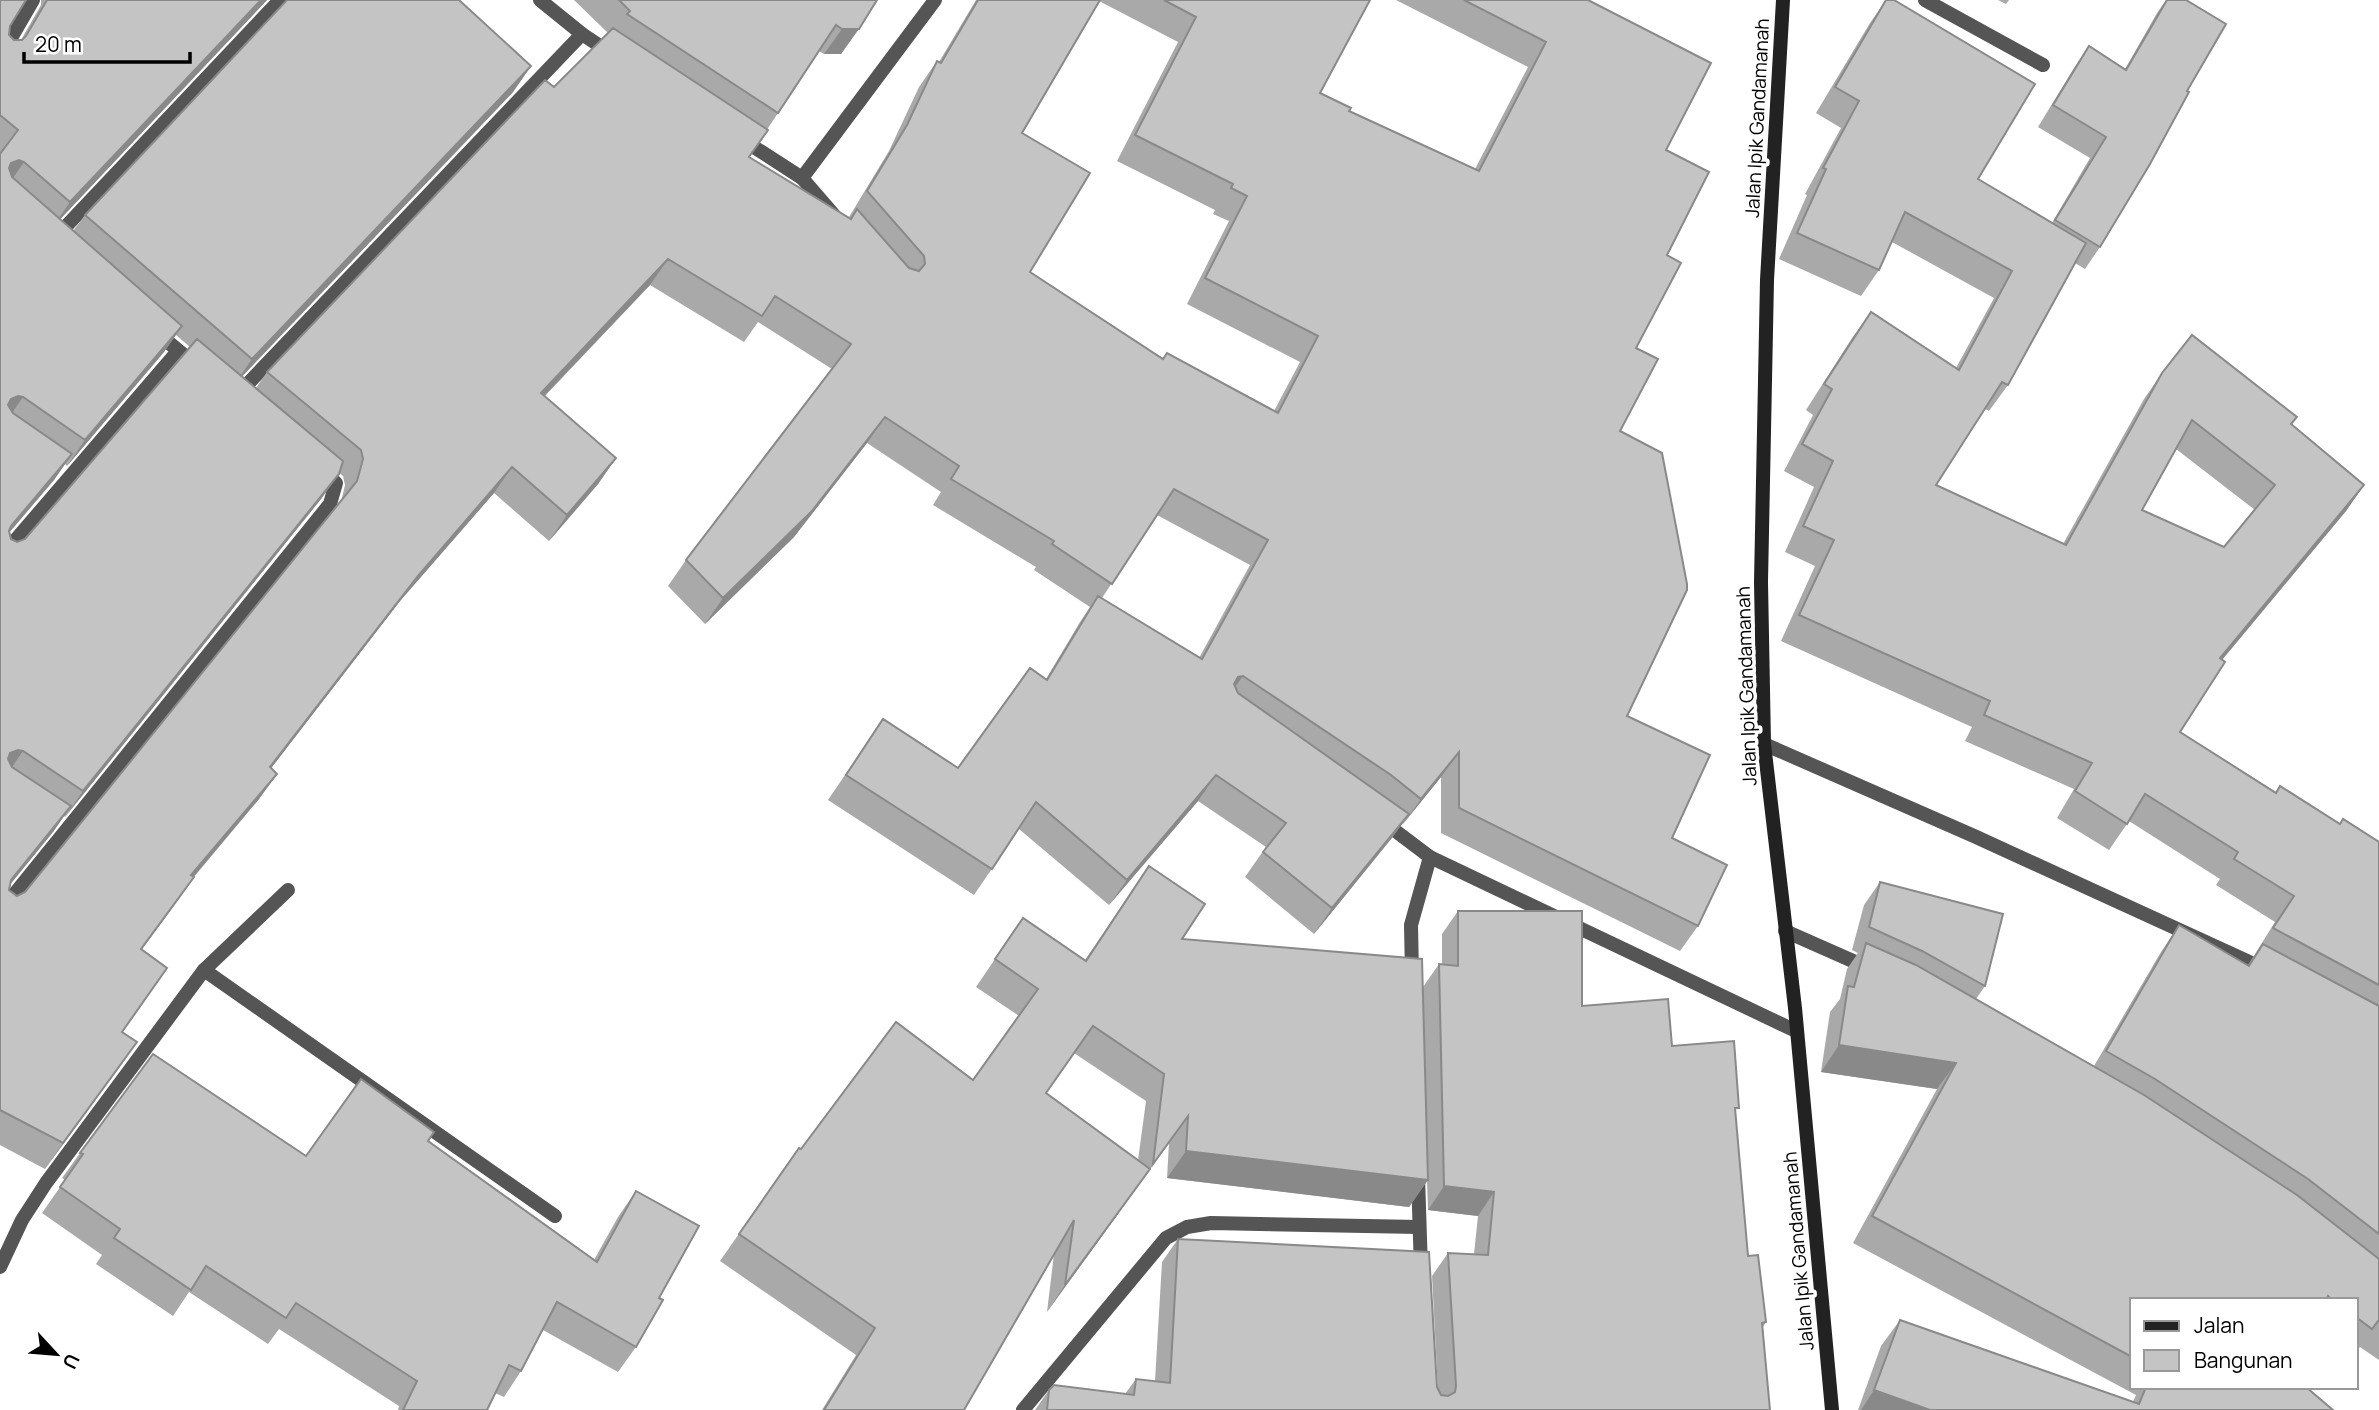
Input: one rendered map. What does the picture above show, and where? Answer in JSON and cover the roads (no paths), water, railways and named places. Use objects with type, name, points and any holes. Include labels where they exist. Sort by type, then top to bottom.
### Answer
[{"type":"street","points":[[0,57],[33,0]]},
{"type":"street","points":[[53,242],[280,0]]},
{"type":"street","points":[[540,0],[582,34],[628,65]]},
{"type":"street","name":"Jalan Ipik Gandamanah","points":[[1783,0],[1767,280],[1760,582],[1764,744],[1786,931],[1832,1410]]},
{"type":"street","points":[[1926,0],[2043,65]]},
{"type":"street","points":[[802,178],[931,2]]},
{"type":"street","points":[[235,398],[582,34]]},
{"type":"street","points":[[732,132],[802,178],[845,228]]},
{"type":"street","points":[[146,323],[206,374]]},
{"type":"street","points":[[0,558],[62,474],[178,351]]},
{"type":"street","points":[[0,912],[61,825],[330,504],[336,483],[306,457]]},
{"type":"street","points":[[1764,744],[1974,836],[2283,978]]},
{"type":"street","points":[[1367,809],[1430,857],[1796,1031]]},
{"type":"street","points":[[1412,989],[1405,961],[1411,925],[1430,857]]},
{"type":"street","points":[[0,1267],[22,1220],[46,1183],[204,970],[288,890]]},
{"type":"street","points":[[1786,931],[1879,972]]},
{"type":"street","points":[[204,970],[555,1216]]},
{"type":"street","points":[[1417,1157],[1422,1279]]},
{"type":"street","points":[[1023,1410],[1166,1238],[1187,1227],[1211,1223],[1419,1227]]}]
